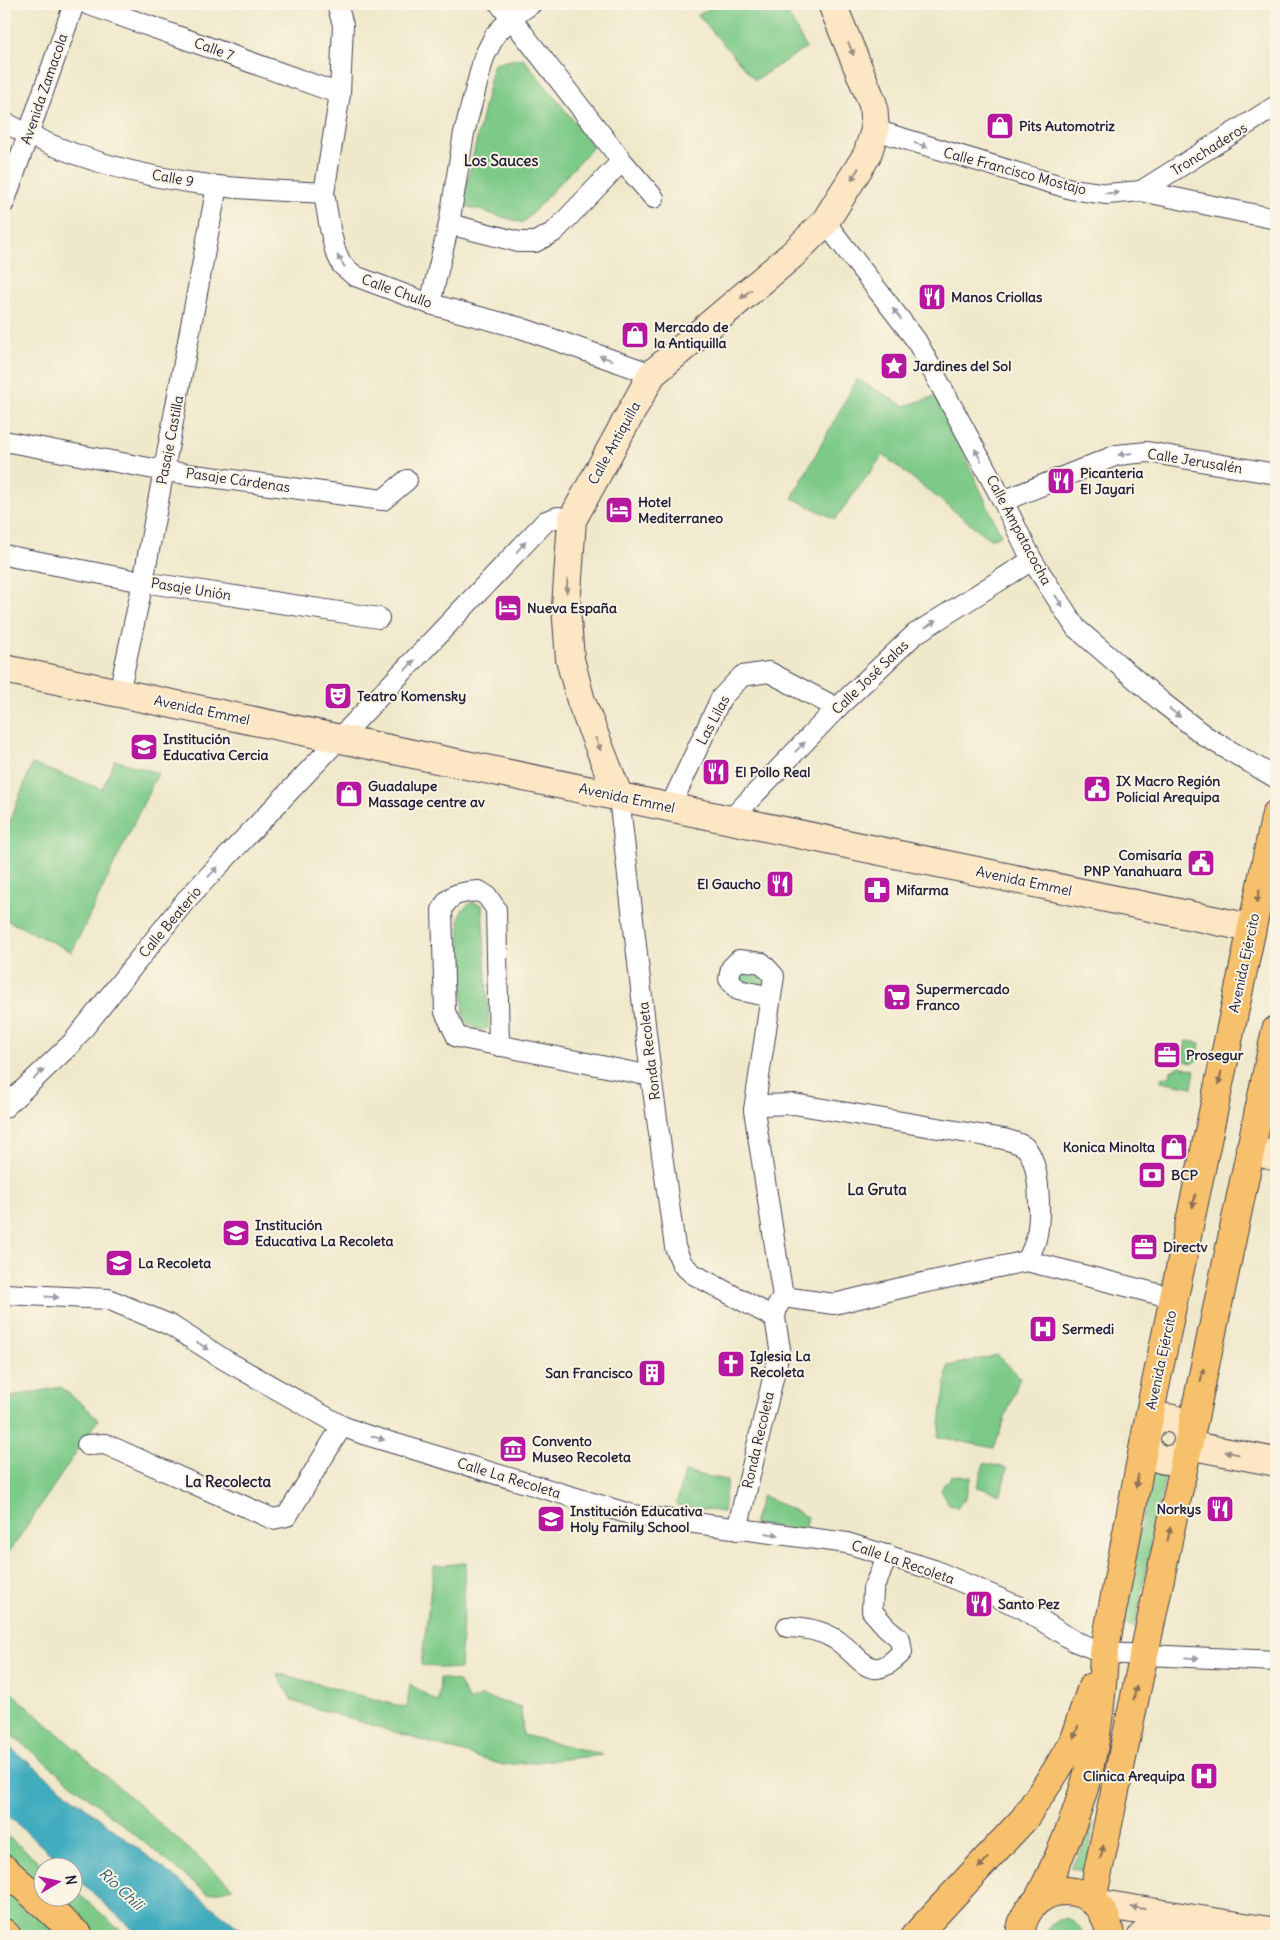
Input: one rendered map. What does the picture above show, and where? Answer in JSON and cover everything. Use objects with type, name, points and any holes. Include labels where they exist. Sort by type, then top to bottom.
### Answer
[{"type":"main road","name":"Avenida Ejército","points":[[1020,1936],[1025,1916],[1038,1900],[1058,1862],[1088,1781],[1102,1704],[1104,1653],[1146,1434],[1276,814]]},
{"type":"main road","points":[[1093,1901],[1276,1030]]},
{"type":"main road","points":[[1208,1137],[1210,1147],[1215,1156],[1224,1161],[1234,1161],[1243,1158],[1250,1150]]},
{"type":"main road","points":[[915,1936],[1024,1819],[1051,1779],[1073,1742],[1104,1653]]},
{"type":"main road","points":[[4,1869],[79,1936]]},
{"type":"main road","points":[[1038,1900],[1052,1893],[1069,1891],[1085,1895],[1093,1901],[1106,1918],[1110,1936]]},
{"type":"main road","points":[[4,1933],[7,1936]]},
{"type":"street","name":"Avenida Zamacola","points":[[4,203],[74,4]]},
{"type":"street","name":"Calle 7","points":[[87,4],[340,94]]},
{"type":"street","name":"Calle Chullo","points":[[337,4],[343,25],[340,94],[324,193],[330,230],[335,250],[342,265],[355,276],[430,304],[521,328],[652,374]]},
{"type":"street","points":[[430,304],[449,224],[464,133],[484,57],[506,11],[531,4]]},
{"type":"street","points":[[832,4],[873,104],[875,130]]},
{"type":"street","points":[[506,11],[622,161],[654,198]]},
{"type":"street","name":"Tronchaderos","points":[[1141,192],[1276,106]]},
{"type":"street","name":"Calle 9","points":[[4,122],[28,136],[71,154],[138,172],[217,186],[324,193]]},
{"type":"street","name":"Calle Francisco Mostajo","points":[[875,130],[1071,189],[1107,194],[1141,192],[1276,219]]},
{"type":"street","name":"Calle Antiquilla","points":[[572,520],[652,374],[792,255],[825,222],[867,155],[875,130]]},
{"type":"street","points":[[449,224],[519,242],[535,242],[554,232],[622,161]]},
{"type":"street","name":"Pasaje Castilla","points":[[119,693],[165,471],[217,186]]},
{"type":"street","name":"Calle Ampatacocha","points":[[825,222],[916,340],[1003,500],[1032,560],[1076,628],[1163,703],[1205,736],[1276,778]]},
{"type":"street","name":"Pasaje Cárdenas","points":[[4,441],[165,471],[384,500],[406,480]]},
{"type":"street","name":"Calle Jerusalén","points":[[1003,500],[1117,455],[1147,452],[1276,474]]},
{"type":"street","points":[[340,739],[546,521],[558,517],[572,520]]},
{"type":"street","name":"Ronda Recoleta","points":[[572,520],[566,607],[570,659],[581,701],[619,797],[651,1076],[675,1248],[682,1264],[693,1274],[775,1318],[780,1349],[737,1530]]},
{"type":"street","name":"Pasaje Unión","points":[[4,556],[143,582],[379,618]]},
{"type":"street","name":"Calle José Salas","points":[[730,820],[837,708],[915,634],[1032,560]]},
{"type":"street","name":"Avenida Emmel","points":[[4,669],[1251,928]]},
{"type":"street","name":"Las Lilas","points":[[670,807],[721,698],[742,676],[769,672],[837,708]]},
{"type":"street","name":"Calle Beaterio","points":[[4,1108],[72,1043],[186,900],[340,739]]},
{"type":"street","points":[[499,1046],[496,909],[487,896],[479,890],[455,894],[446,900],[442,910],[445,1012],[457,1037],[499,1046],[651,1076]]},
{"type":"street","points":[[771,997],[754,1110],[783,1298],[777,1307],[775,1318]]},
{"type":"street","points":[[754,1110],[763,1104],[794,1104],[1004,1139],[1021,1145],[1026,1148],[1037,1173],[1040,1205],[1036,1240],[1028,1261]]},
{"type":"street","points":[[1250,1150],[1276,1157]]},
{"type":"street","points":[[783,1298],[834,1304],[1028,1261],[1174,1298]]},
{"type":"street","name":"Calle La Recoleta","points":[[4,1294],[108,1299],[170,1326],[225,1360],[342,1426],[633,1515],[847,1543],[888,1555],[934,1570],[1022,1608],[1074,1641],[1104,1653],[1276,1661]]},
{"type":"street","points":[[1146,1434],[1151,1424],[1161,1419],[1172,1419],[1181,1424],[1188,1433],[1188,1444],[1276,1462]]},
{"type":"street","points":[[87,1445],[105,1444],[273,1519],[287,1516],[342,1426]]},
{"type":"street","points":[[787,1627],[809,1627],[826,1634],[838,1641],[868,1667],[881,1668],[891,1664],[902,1652],[900,1639],[872,1611],[873,1589],[888,1555]]},
{"type":"street","points":[[1093,1901],[1276,1932]]},
{"type":"street","points":[[1142,1936],[1154,1930],[1181,1925],[1220,1923]]},
{"type":"green space","points":[[718,4],[783,4],[806,48],[755,80],[698,15]]},
{"type":"green space","points":[[523,58],[594,146],[523,223],[462,205],[494,63]]},
{"type":"green space","points":[[857,379],[904,406],[937,396],[1001,535],[990,539],[883,455],[835,519],[792,498]]},
{"type":"green space","points":[[115,760],[158,773],[72,952],[4,919],[4,837],[32,764],[102,789]]},
{"type":"green space","points":[[471,902],[482,905],[489,1027],[479,1031],[464,1020],[459,919],[462,910]]},
{"type":"green space","points":[[743,969],[762,972],[764,983],[761,986],[742,981],[738,976]]},
{"type":"green space","points":[[1186,1041],[1200,1043],[1197,1061],[1192,1063],[1182,1060]]},
{"type":"green space","points":[[1180,1066],[1195,1070],[1192,1087],[1161,1081],[1162,1077],[1170,1076],[1171,1071]]},
{"type":"green space","points":[[998,1355],[1020,1377],[994,1448],[938,1437],[948,1366]]},
{"type":"green space","points":[[61,1387],[88,1409],[98,1420],[4,1560],[4,1398]]},
{"type":"green space","points":[[984,1463],[1007,1468],[1001,1494],[977,1487]]},
{"type":"green space","points":[[685,1472],[727,1480],[723,1512],[676,1505]]},
{"type":"green space","points":[[1151,1472],[1165,1476],[1135,1627],[1122,1624]]},
{"type":"green space","points":[[951,1476],[971,1477],[964,1501],[958,1507],[948,1503],[941,1492],[944,1483],[949,1481]]},
{"type":"green space","points":[[762,1495],[807,1517],[805,1531],[753,1524]]},
{"type":"green space","points":[[466,1563],[460,1670],[421,1665],[434,1566]]},
{"type":"green space","points":[[277,1673],[407,1708],[410,1684],[439,1703],[440,1678],[458,1681],[470,1702],[481,1696],[521,1707],[523,1735],[604,1755],[503,1765],[292,1701]]},
{"type":"green space","points":[[4,1686],[233,1888],[208,1894],[4,1729]]},
{"type":"green space","points":[[1094,1821],[1086,1872],[1070,1868],[1082,1849]]},
{"type":"green space","points":[[4,1834],[35,1858],[32,1858],[32,1908],[82,1908],[82,1897],[127,1936],[4,1936]]},
{"type":"green space","points":[[1065,1919],[1077,1924],[1083,1936],[1045,1936],[1047,1929],[1052,1924]]},
{"type":"water","name":"Río Chili","points":[[4,1743],[249,1936],[140,1936],[82,1883],[82,1858],[55,1858],[4,1812]]},
{"type":"place","name":"Pits Automotriz","points":[[1000,126]]},
{"type":"place","name":"Manos Criollas","points":[[932,297]]},
{"type":"place","name":"Mercado de la Antiquilla","points":[[635,335]]},
{"type":"place","name":"Jardines del Sol","points":[[894,366]]},
{"type":"place","name":"Picanteria El Jayari","points":[[1061,481]]},
{"type":"place","name":"Hotel Mediterraneo","points":[[619,510]]},
{"type":"place","name":"Nueva España","points":[[508,608]]},
{"type":"place","name":"Teatro Komensky","points":[[338,696]]},
{"type":"place","name":"Institución Educativa Cercia","points":[[144,747]]},
{"type":"place","name":"El Pollo Real","points":[[716,772]]},
{"type":"place","name":"IX Macro Región Policial Arequipa","points":[[1097,789]]},
{"type":"place","name":"Guadalupe Massage centre av","points":[[349,794]]},
{"type":"place","name":"Comisaría PNP Yanahuara","points":[[1201,863]]},
{"type":"place","name":"El Gaucho","points":[[780,884]]},
{"type":"place","name":"Mifarma","points":[[877,890]]},
{"type":"place","name":"Supermercado Franco","points":[[897,997]]},
{"type":"place","name":"Prosegur","points":[[1167,1055]]},
{"type":"place","name":"Konica Minolta","points":[[1174,1147]]},
{"type":"place","name":"BCP","points":[[1152,1175]]},
{"type":"place","name":"Institución Educativa La Recoleta","points":[[236,1233]]},
{"type":"place","name":"Directv","points":[[1144,1247]]},
{"type":"place","name":"La Recoleta","points":[[119,1263]]},
{"type":"place","name":"Sermedi","points":[[1043,1329]]},
{"type":"place","name":"Iglesia La Recoleta","points":[[731,1364]]},
{"type":"place","name":"San Francisco","points":[[652,1373]]},
{"type":"place","name":"Convento Museo Recoleta","points":[[513,1449]]},
{"type":"place","name":"Norkys","points":[[1220,1509]]},
{"type":"place","name":"Institución Educativa Holy Family School","points":[[551,1519]]},
{"type":"place","name":"Santo Pez","points":[[979,1604]]},
{"type":"place","name":"Clinica Arequipa","points":[[1204,1776]]},
{"type":"district","name":"Los Sauces","points":[[501,161]]},
{"type":"district","name":"La Gruta","points":[[877,1190]]},
{"type":"district","name":"La Recolecta","points":[[228,1482]]}]
